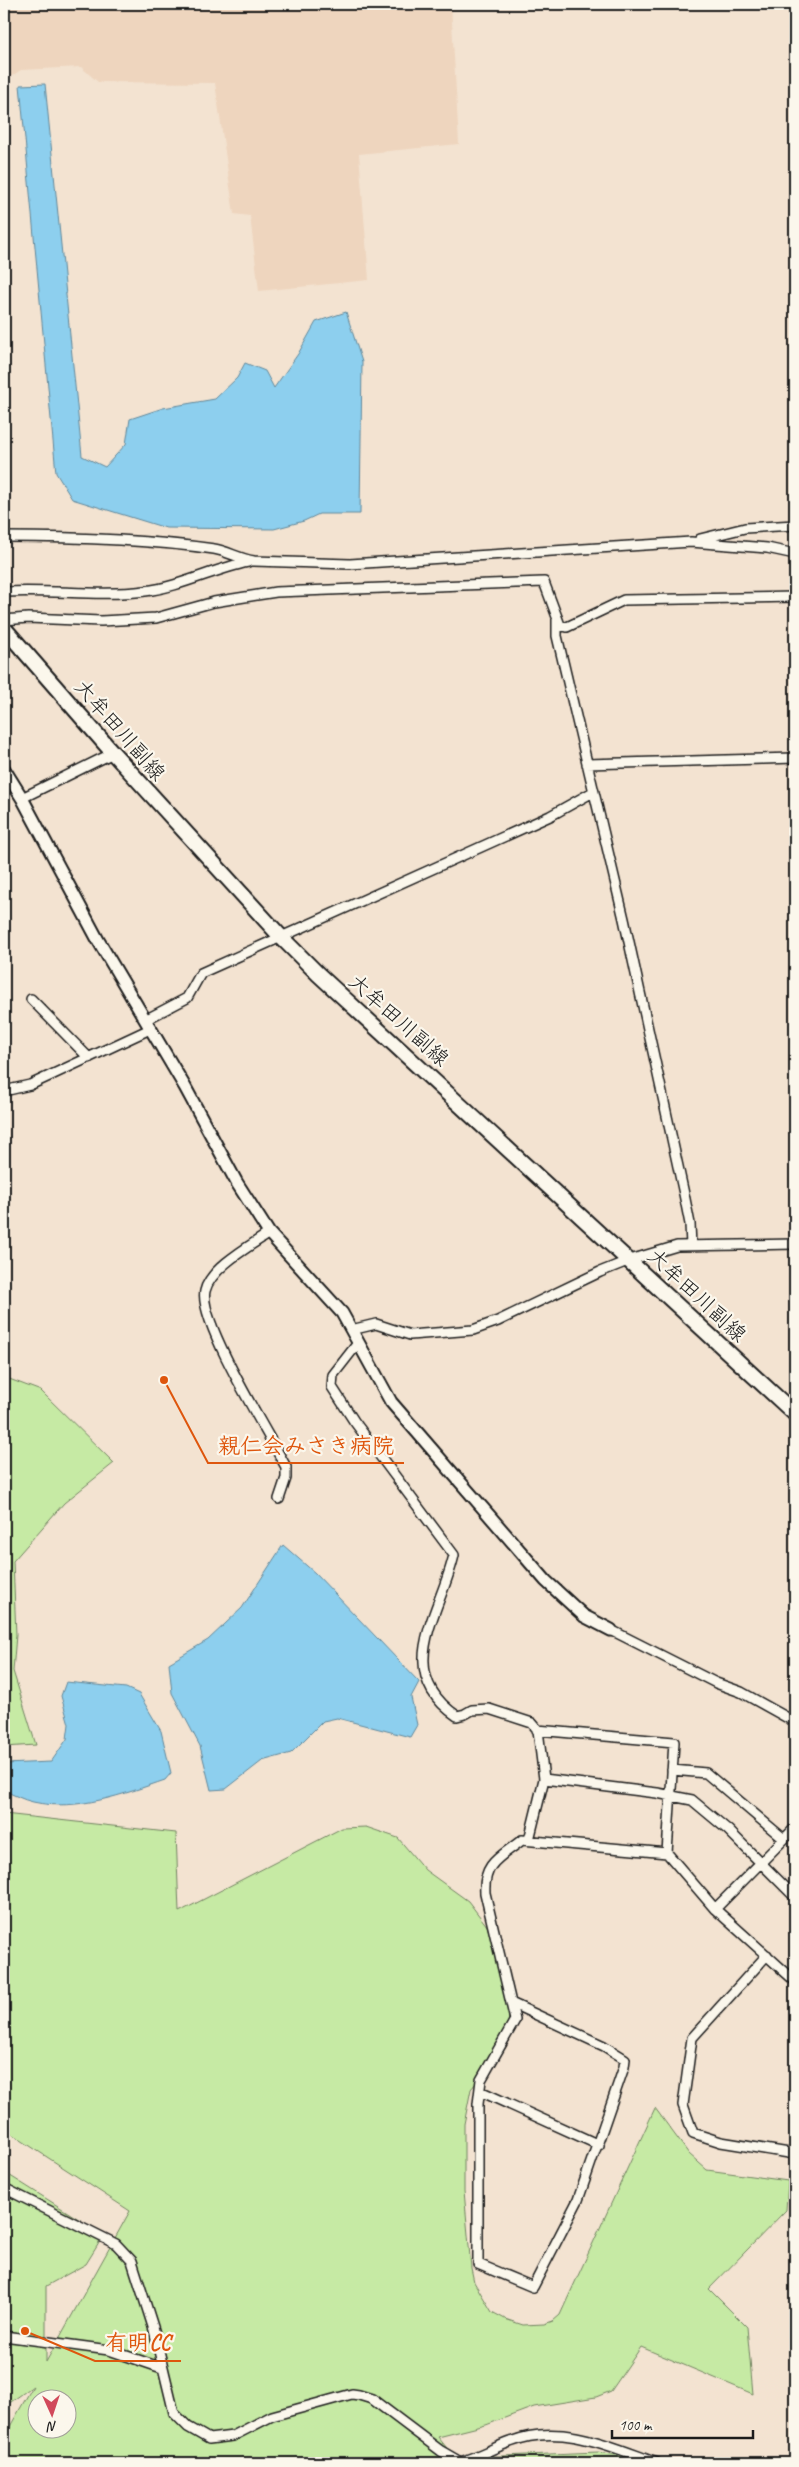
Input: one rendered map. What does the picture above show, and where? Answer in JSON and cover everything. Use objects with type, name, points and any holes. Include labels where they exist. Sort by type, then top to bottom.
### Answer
[{"type":"main road","name":"大牟田川副線","points":[[4,628],[113,753],[281,937],[318,974],[795,1414]]},
{"type":"street","points":[[691,542],[745,528],[795,525]]},
{"type":"street","points":[[4,537],[100,538],[216,549],[241,559],[254,561],[350,564],[691,542],[767,548],[795,554]]},
{"type":"street","points":[[4,592],[68,594],[146,591],[226,567],[254,561]]},
{"type":"street","points":[[4,620],[28,618],[101,621],[156,618],[214,602],[276,592],[544,582],[560,625],[567,627],[624,600],[795,597]]},
{"type":"street","points":[[557,619],[557,636],[684,1194],[690,1224],[691,1246]]},
{"type":"street","points":[[22,798],[113,753]]},
{"type":"street","points":[[587,764],[795,758]]},
{"type":"street","points":[[4,769],[22,798],[98,940],[185,1087],[237,1183],[269,1233],[342,1313],[391,1402],[546,1581],[584,1616],[716,1683],[741,1692],[795,1722]]},
{"type":"street","points":[[4,1091],[30,1085],[88,1058],[148,1025],[187,998],[201,973],[550,816],[593,792]]},
{"type":"street","points":[[31,999],[88,1058]]},
{"type":"street","points":[[269,1233],[216,1272],[205,1292],[208,1318],[286,1467],[286,1478],[279,1499]]},
{"type":"street","points":[[351,1330],[376,1324],[410,1336],[473,1330],[498,1321],[600,1272],[630,1260],[677,1246],[795,1244]]},
{"type":"street","points":[[358,1343],[334,1375],[332,1387],[354,1421],[454,1554],[451,1569],[432,1614],[425,1638],[424,1670],[429,1686],[445,1707],[457,1716],[472,1710],[489,1709],[532,1723],[538,1730],[544,1779],[529,1840]]},
{"type":"street","points":[[538,1730],[674,1742],[669,1796],[667,1853],[715,1909],[795,1981]]},
{"type":"street","points":[[672,1770],[706,1773],[784,1839]]},
{"type":"street","points":[[544,1779],[692,1800],[728,1830],[795,1897]]},
{"type":"street","points":[[715,1909],[795,1828]]},
{"type":"street","points":[[512,2003],[604,2046],[625,2059],[598,2145],[578,2200],[533,2287],[478,2264],[478,2104],[481,2080],[515,2020],[484,1893],[484,1879],[488,1866],[522,1840],[667,1853]]},
{"type":"street","points":[[767,1955],[692,2038],[683,2105],[693,2133],[721,2142],[795,2154]]},
{"type":"street","points":[[480,2091],[598,2145]]},
{"type":"street","points":[[4,2188],[120,2247],[132,2261],[154,2330],[174,2413],[188,2427],[209,2439],[232,2436],[272,2416],[352,2394],[372,2399],[460,2462],[480,2456],[510,2441],[557,2433],[594,2440],[658,2463]]},
{"type":"street","points":[[4,2336],[109,2350],[162,2368]]},
{"type":"shaded area","points":[[4,4],[451,4],[459,144],[359,154],[369,280],[259,291],[250,216],[234,214],[215,83],[98,82],[81,67],[21,70],[4,81]]},
{"type":"green space","points":[[4,1377],[41,1391],[114,1463],[64,1503],[13,1561],[16,1635],[13,1671],[36,1745],[4,1747]]},
{"type":"green space","points":[[4,1814],[176,1833],[179,1912],[342,1828],[366,1827],[398,1838],[425,1870],[468,1901],[487,1926],[511,1991],[506,2047],[471,2089],[464,2124],[464,2191],[471,2268],[474,2282],[492,2312],[505,2319],[523,2325],[544,2324],[553,2321],[560,2315],[655,2108],[689,2154],[707,2170],[788,2181],[786,2210],[709,2289],[747,2327],[753,2394],[641,2347],[611,2391],[596,2397],[534,2407],[486,2425],[438,2437],[455,2458],[598,2452],[669,2463],[4,2463],[4,2437],[28,2395],[28,2440],[78,2440],[78,2390],[31,2390],[33,2386],[4,2407],[4,2172],[104,2235],[86,2264],[46,2286],[46,2362],[130,2211],[4,2129]]},
{"type":"water","points":[[45,84],[82,456],[105,467],[126,444],[130,419],[163,408],[215,399],[237,378],[245,363],[265,371],[274,388],[298,354],[316,322],[346,312],[362,362],[360,514],[319,514],[304,521],[274,529],[166,528],[72,499],[56,473],[20,85]]},
{"type":"water","points":[[283,1545],[315,1573],[419,1682],[411,1697],[417,1725],[410,1737],[337,1718],[323,1721],[291,1753],[262,1761],[226,1789],[211,1790],[200,1746],[172,1693],[169,1663],[208,1640],[242,1608]]},
{"type":"water","points":[[66,1682],[126,1688],[139,1694],[161,1731],[171,1773],[165,1780],[117,1796],[66,1805],[33,1802],[4,1791],[4,1764],[51,1762],[67,1739],[69,1724],[61,1696]]},
{"type":"place","name":"親仁会みさき病院","points":[[164,1380]]},
{"type":"place","name":"有明CC","points":[[25,2331]]}]
